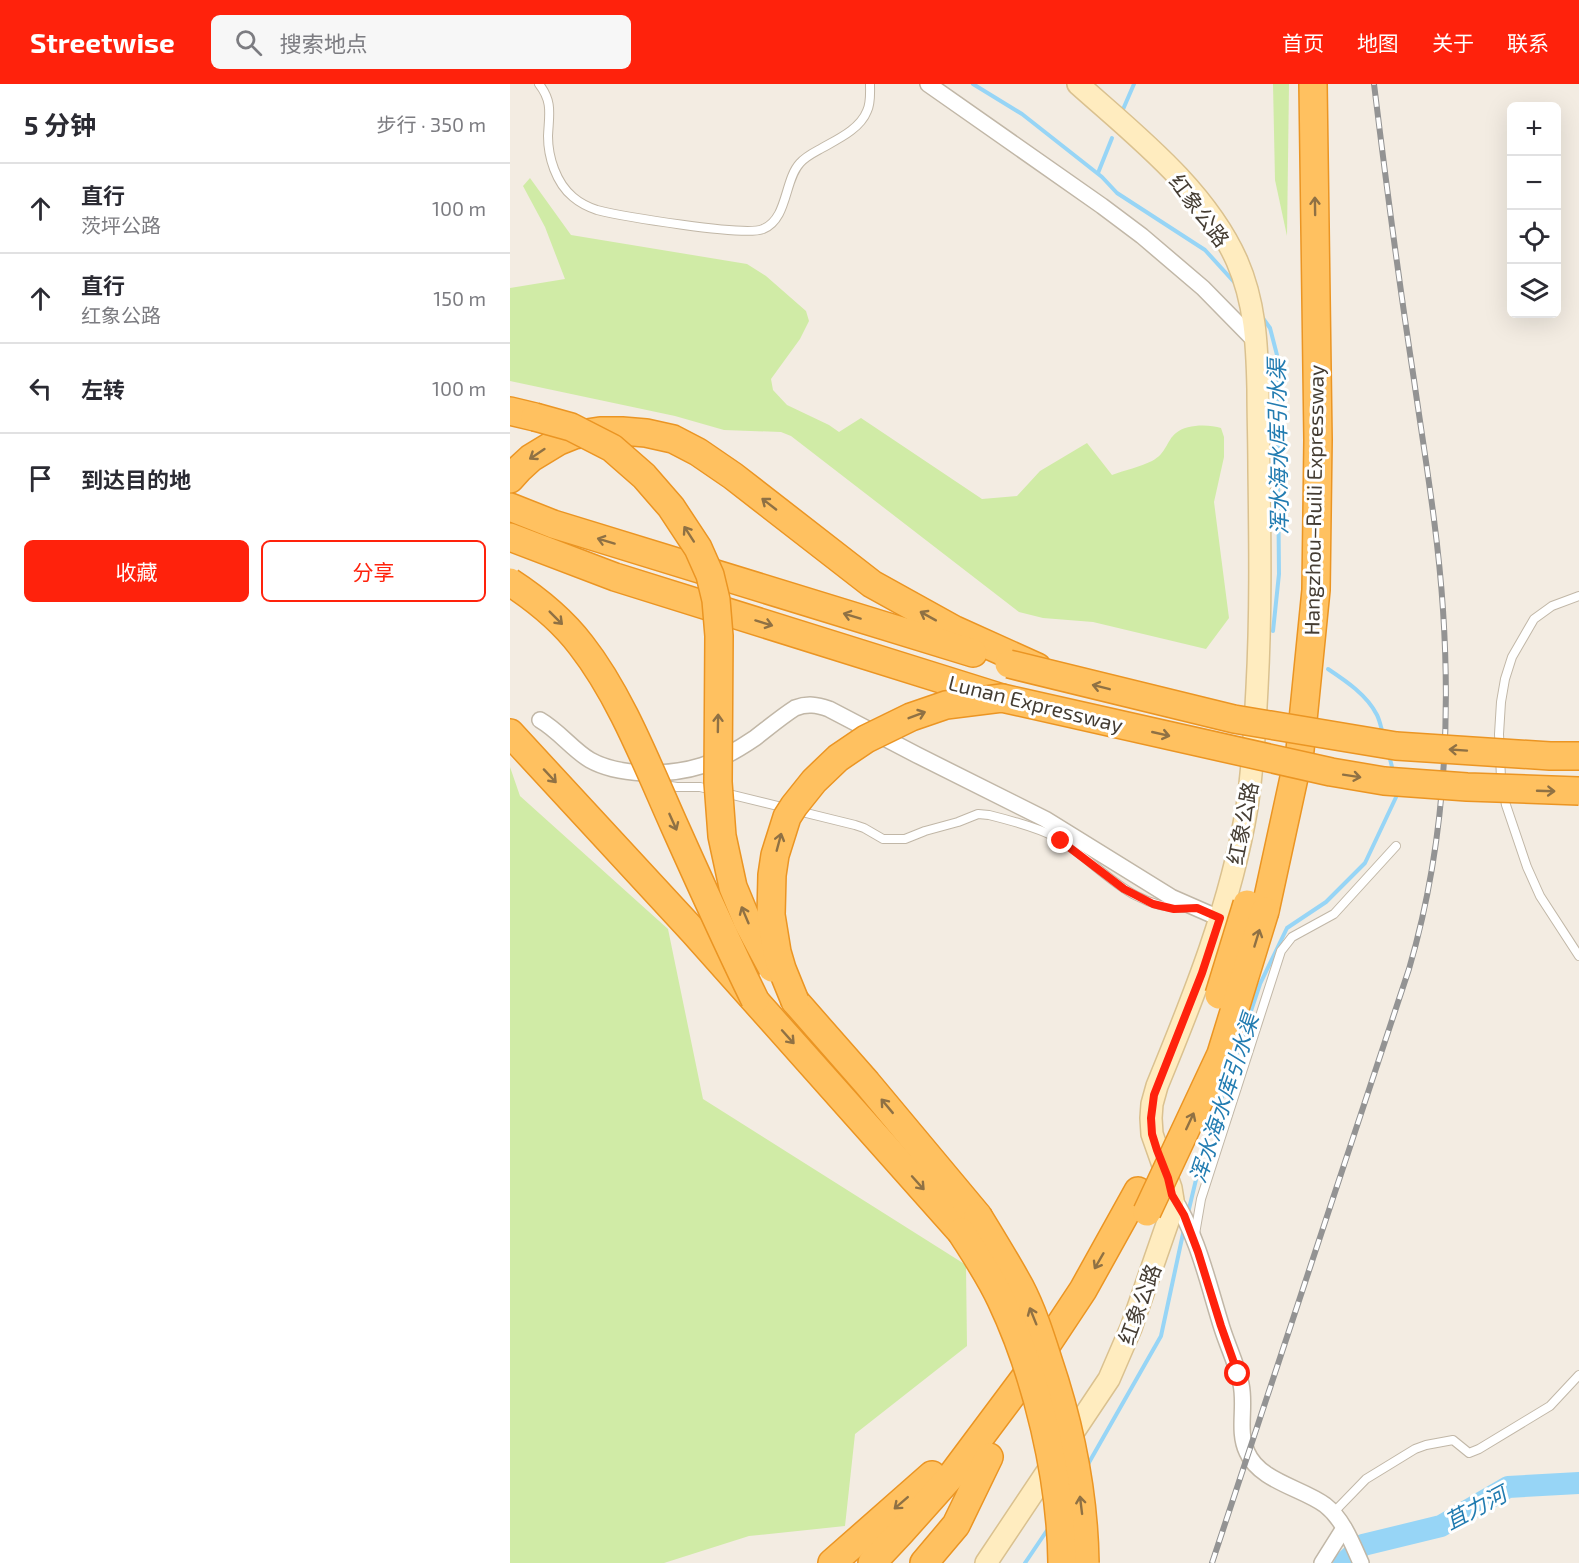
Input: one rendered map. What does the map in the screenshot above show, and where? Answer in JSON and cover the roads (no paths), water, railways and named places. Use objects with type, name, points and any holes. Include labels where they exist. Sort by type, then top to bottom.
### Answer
[{"type":"highway","name":"Hangzhou–Ruili Expressway","points":[[1256,908],[1262,843],[1284,730],[1294,642],[1297,588],[1301,420],[1294,84]]},
{"type":"highway","name":"Hangzhou–Ruili Expressway","points":[[897,1563],[934,1524],[984,1449],[1026,1376],[1142,1202],[1256,908],[1300,750],[1316,590],[1318,440],[1313,84]]},
{"type":"highway","points":[[522,414],[571,427],[612,448],[644,476],[671,507],[698,548],[710,575],[716,600],[719,636],[717,782],[722,836],[733,887],[768,963],[795,1001],[867,1083],[1020,1288],[1033,1316],[1055,1379],[1070,1438],[1082,1514],[1086,1563]]},
{"type":"highway","points":[[510,479],[531,458],[574,435],[600,431],[622,431],[673,439],[698,452],[733,476],[872,584],[955,630],[1057,676]]},
{"type":"highway","name":"Lunan Expressway","points":[[510,507],[553,524],[1009,664],[1234,719],[1396,746],[1579,756]]},
{"type":"highway","name":"Lunan Expressway","points":[[510,537],[615,577],[1002,698],[1331,772],[1374,779],[1467,788],[1579,791]]},
{"type":"highway","points":[[510,582],[552,613],[581,645],[611,689],[755,1000]]},
{"type":"highway","points":[[795,1001],[777,952],[771,915],[775,855],[787,817],[794,806],[814,781],[832,764],[866,739],[911,717],[946,705],[1002,698]]},
{"type":"highway","points":[[510,733],[755,1000],[970,1224],[980,1261],[1002,1301],[1035,1395],[1055,1485],[1062,1563]]},
{"type":"highway","name":"Hangzhou–Ruili Expressway","points":[[872,1563],[937,1491],[984,1449]]},
{"type":"highway","points":[[832,1563],[935,1472],[984,1449]]},
{"type":"highway","points":[[924,1563],[956,1525],[984,1449]]},
{"type":"main road","name":"红象公路","points":[[986,1563],[1109,1379],[1131,1328],[1172,1210],[1177,1204],[1152,1134],[1152,1104],[1202,973],[1220,918],[1238,852],[1246,810],[1255,736],[1259,660],[1260,556],[1256,342],[1253,314],[1246,285],[1237,261],[1215,222],[1184,184],[1078,84]]},
{"type":"street","points":[[927,84],[1142,236],[1203,288],[1256,342]]},
{"type":"street","points":[[540,720],[560,734],[589,760],[616,770],[637,773],[682,772],[716,761],[738,749],[795,708],[818,705],[1045,819],[1171,897],[1220,918]]},
{"type":"street","points":[[1177,1204],[1209,1282],[1241,1386],[1242,1437],[1247,1454],[1264,1472],[1325,1505],[1344,1528],[1361,1563]]},
{"type":"street","points":[[1322,1563],[1344,1528]]},
{"type":"lane","points":[[539,84],[549,103],[548,137],[552,160],[564,188],[574,199],[589,207],[607,212],[751,232],[763,230],[774,221],[800,162],[849,132],[864,117],[869,104],[870,84]]},
{"type":"lane","points":[[1579,596],[1552,606],[1534,619],[1512,657],[1505,679],[1499,734],[1501,778],[1506,805],[1527,867],[1540,896],[1579,956]]},
{"type":"lane","points":[[616,770],[636,780],[677,787],[700,787],[855,825],[883,839],[905,839],[978,814],[989,814],[1052,836],[1124,889],[1153,904],[1174,909],[1197,908]]},
{"type":"lane","points":[[1192,1236],[1197,1228],[1202,1199],[1281,951],[1292,937],[1334,914],[1396,846]]},
{"type":"lane","points":[[1333,1513],[1366,1479],[1421,1446],[1453,1440],[1468,1453],[1479,1449],[1550,1406],[1579,1375]]},
{"type":"waterway","name":"浑水海水库引水渠","points":[[973,84],[1022,114],[1102,177],[1117,193],[1205,250],[1235,283]]},
{"type":"waterway","points":[[1121,114],[1134,84]]},
{"type":"waterway","points":[[1098,173],[1112,138]]},
{"type":"waterway","name":"浑水海水库引水渠","points":[[1262,317],[1270,328],[1277,355],[1279,574],[1273,631]]},
{"type":"waterway","name":"浑水海水库引水渠","points":[[1328,669],[1368,701],[1377,715],[1383,734]]},
{"type":"waterway","name":"浑水海水库引水渠","points":[[1389,755],[1393,771]]},
{"type":"waterway","name":"浑水海水库引水渠","points":[[1188,1213],[1200,1163],[1260,984],[1287,928],[1326,902],[1365,863],[1398,793]]},
{"type":"waterway","name":"浑水海水库引水渠","points":[[1087,1466],[1161,1336],[1184,1229]]},
{"type":"waterway","name":"苴力河","points":[[1344,1563],[1363,1545],[1441,1526],[1508,1487],[1579,1483]]},
{"type":"waterway","name":"浑水海水库引水渠","points":[[1025,1563],[1050,1526]]},
{"type":"railway","points":[[1212,1563],[1409,969],[1430,881],[1442,791],[1446,700],[1441,581],[1374,84]]}]
